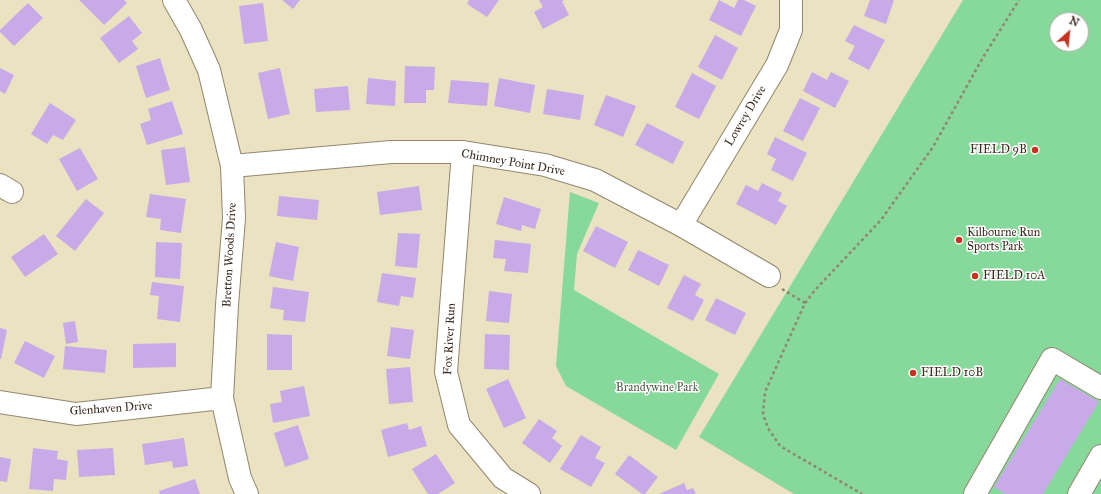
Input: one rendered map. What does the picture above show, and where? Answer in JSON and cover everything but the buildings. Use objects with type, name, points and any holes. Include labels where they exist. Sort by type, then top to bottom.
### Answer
[{"type":"street","name":"Lowrey Drive","points":[[680,225],[777,65],[791,30],[791,0]]},
{"type":"street","name":"Bretton Woods Drive","points":[[178,2],[209,70],[232,166],[234,218],[222,398],[240,478],[247,494]]},
{"type":"street","name":"Chimney Point Drive","points":[[232,166],[391,152],[463,152],[545,166],[595,180],[680,225],[769,276]]},
{"type":"street","name":"Fox River Run","points":[[463,152],[446,372],[459,425],[503,478],[529,494]]},
{"type":"street","points":[[975,494],[1052,359],[1101,388]]},
{"type":"street","name":"Glenhaven Drive","points":[[0,402],[76,414],[222,398]]},
{"type":"street","points":[[1079,494],[1101,456]]},
{"type":"path","points":[[862,494],[780,446],[768,428],[763,414],[765,392],[804,304],[815,290],[881,220],[933,147],[982,59],[1019,0]]},
{"type":"path","points":[[769,276],[777,285],[804,304]]},
{"type":"green space","name":"Kilbourne Run Sports Park","points":[[963,0],[1101,0],[1101,494],[794,494],[699,437]]},
{"type":"green space","name":"Brandywine Park","points":[[570,192],[599,203],[577,254],[574,290],[719,374],[676,450],[566,386],[556,366]]},
{"type":"place","name":"FIELD 9B","points":[[1035,150]]},
{"type":"place","name":"Kilbourne Run Sports Park","points":[[959,240]]},
{"type":"place","name":"FIELD 10A","points":[[975,276]]},
{"type":"place","name":"FIELD 10B","points":[[913,373]]}]
